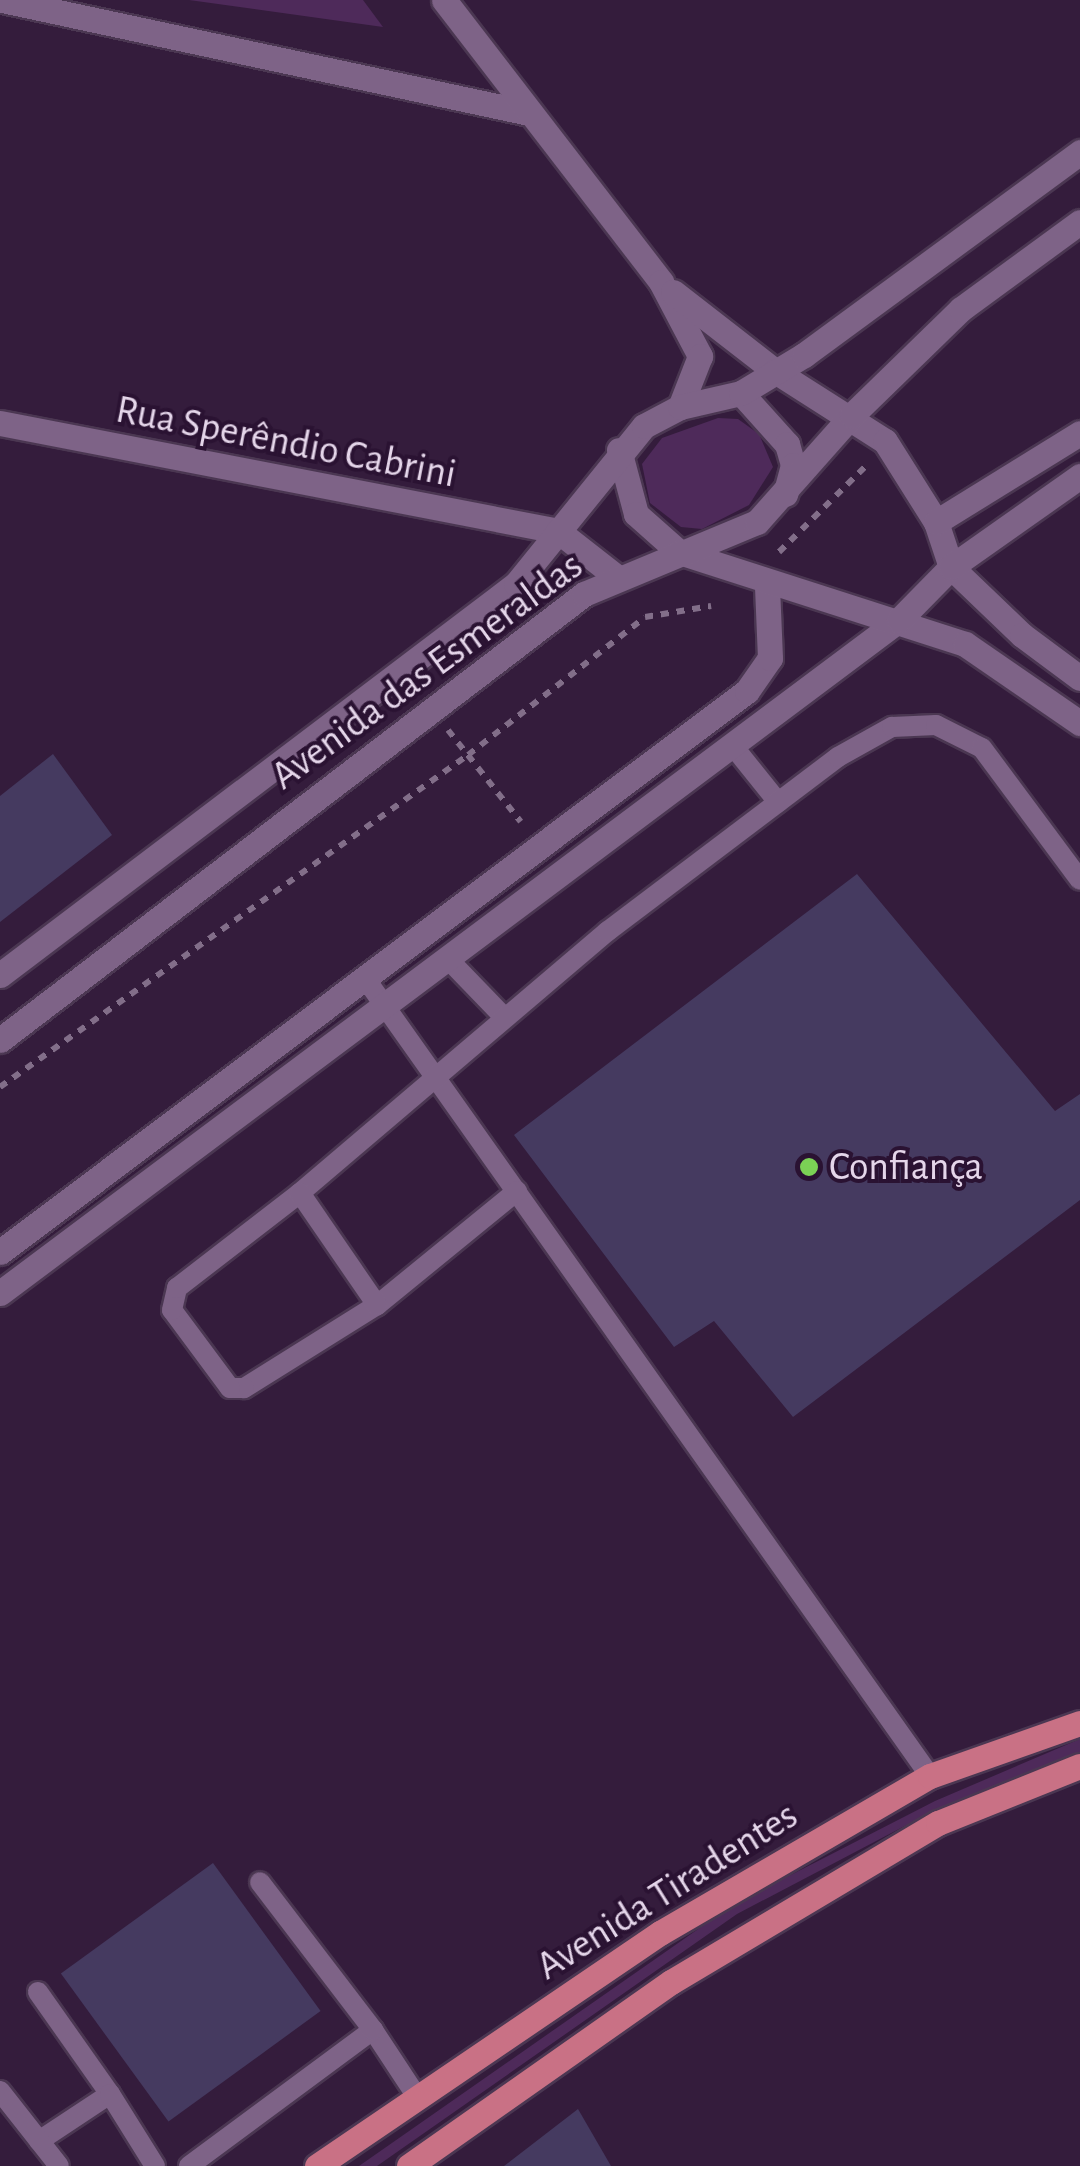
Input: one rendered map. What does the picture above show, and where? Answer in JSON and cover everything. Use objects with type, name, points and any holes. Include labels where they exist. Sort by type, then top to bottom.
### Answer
[{"type":"main road","points":[[2,0],[529,113]]},
{"type":"main road","points":[[444,0],[661,282],[700,356],[695,382],[680,407]]},
{"type":"main road","points":[[1080,152],[775,371],[741,393],[680,407],[620,450],[636,514],[680,552],[767,586],[899,620],[965,644],[1080,723]]},
{"type":"main road","name":"Avenida das Esmeraldas","points":[[0,1040],[584,594],[680,552],[719,542],[757,522],[852,415],[961,309],[1080,222]]},
{"type":"main road","points":[[661,282],[775,371],[852,415],[884,441],[936,522],[952,566],[1022,635],[1080,678]]},
{"type":"main road","points":[[741,393],[787,444],[792,465],[785,494]]},
{"type":"main road","name":"Rua Sperêndio Cabrini","points":[[0,423],[558,531]]},
{"type":"main road","points":[[936,522],[1080,433]]},
{"type":"main road","name":"Avenida das Esmeraldas","points":[[0,975],[516,584],[620,450]]},
{"type":"main road","points":[[0,1293],[899,620],[952,566],[1080,476]]},
{"type":"main road","points":[[558,531],[618,578]]},
{"type":"main road","points":[[0,1252],[747,691],[770,658],[767,586]]},
{"type":"main road","name":"Avenida Tiradentes","points":[[316,2166],[660,1933],[930,1776],[1080,1723]]},
{"type":"main road","name":"Avenida Tiradentes","points":[[410,2166],[671,1982],[938,1823],[1080,1766]]},
{"type":"lane","points":[[517,1191],[378,1305],[244,1388],[230,1388],[172,1310],[177,1288],[300,1192],[505,1018],[838,757],[892,728],[936,725],[982,748],[1080,880]]},
{"type":"lane","points":[[732,746],[778,802]]},
{"type":"lane","points":[[447,958],[505,1018]]},
{"type":"lane","points":[[365,978],[930,1776]]},
{"type":"lane","points":[[300,1192],[378,1305]]},
{"type":"lane","points":[[260,1882],[373,2030],[417,2097]]},
{"type":"lane","points":[[38,1992],[155,2166]]},
{"type":"lane","points":[[189,2166],[373,2030]]},
{"type":"lane","points":[[0,2092],[59,2166]]},
{"type":"lane","points":[[40,2142],[110,2094]]},
{"type":"path","points":[[776,554],[884,441]]},
{"type":"path","points":[[0,1086],[468,755],[645,617],[711,606]]},
{"type":"path","points":[[432,710],[540,846]]},
{"type":"shaded area","points":[[189,0],[363,0],[383,27]]},
{"type":"shaded area","points":[[718,418],[738,419],[759,434],[773,467],[749,505],[702,529],[681,527],[650,503],[642,464],[662,438]]},
{"type":"shaded area","points":[[1080,1739],[1080,1752],[937,1809],[737,1914],[377,2166],[359,2166],[734,1904],[935,1801]]},
{"type":"building","points":[[53,754],[112,835],[0,922],[0,796]]},
{"type":"building","name":"Confiança","points":[[857,874],[1055,1111],[1080,1094],[1080,1200],[793,1417],[714,1321],[674,1347],[514,1135]]},
{"type":"building","points":[[213,1863],[321,2011],[168,2122],[61,1974]]},
{"type":"building","points":[[578,2109],[611,2166],[504,2166]]},
{"type":"place","name":"Confiança","points":[[809,1167]]}]
